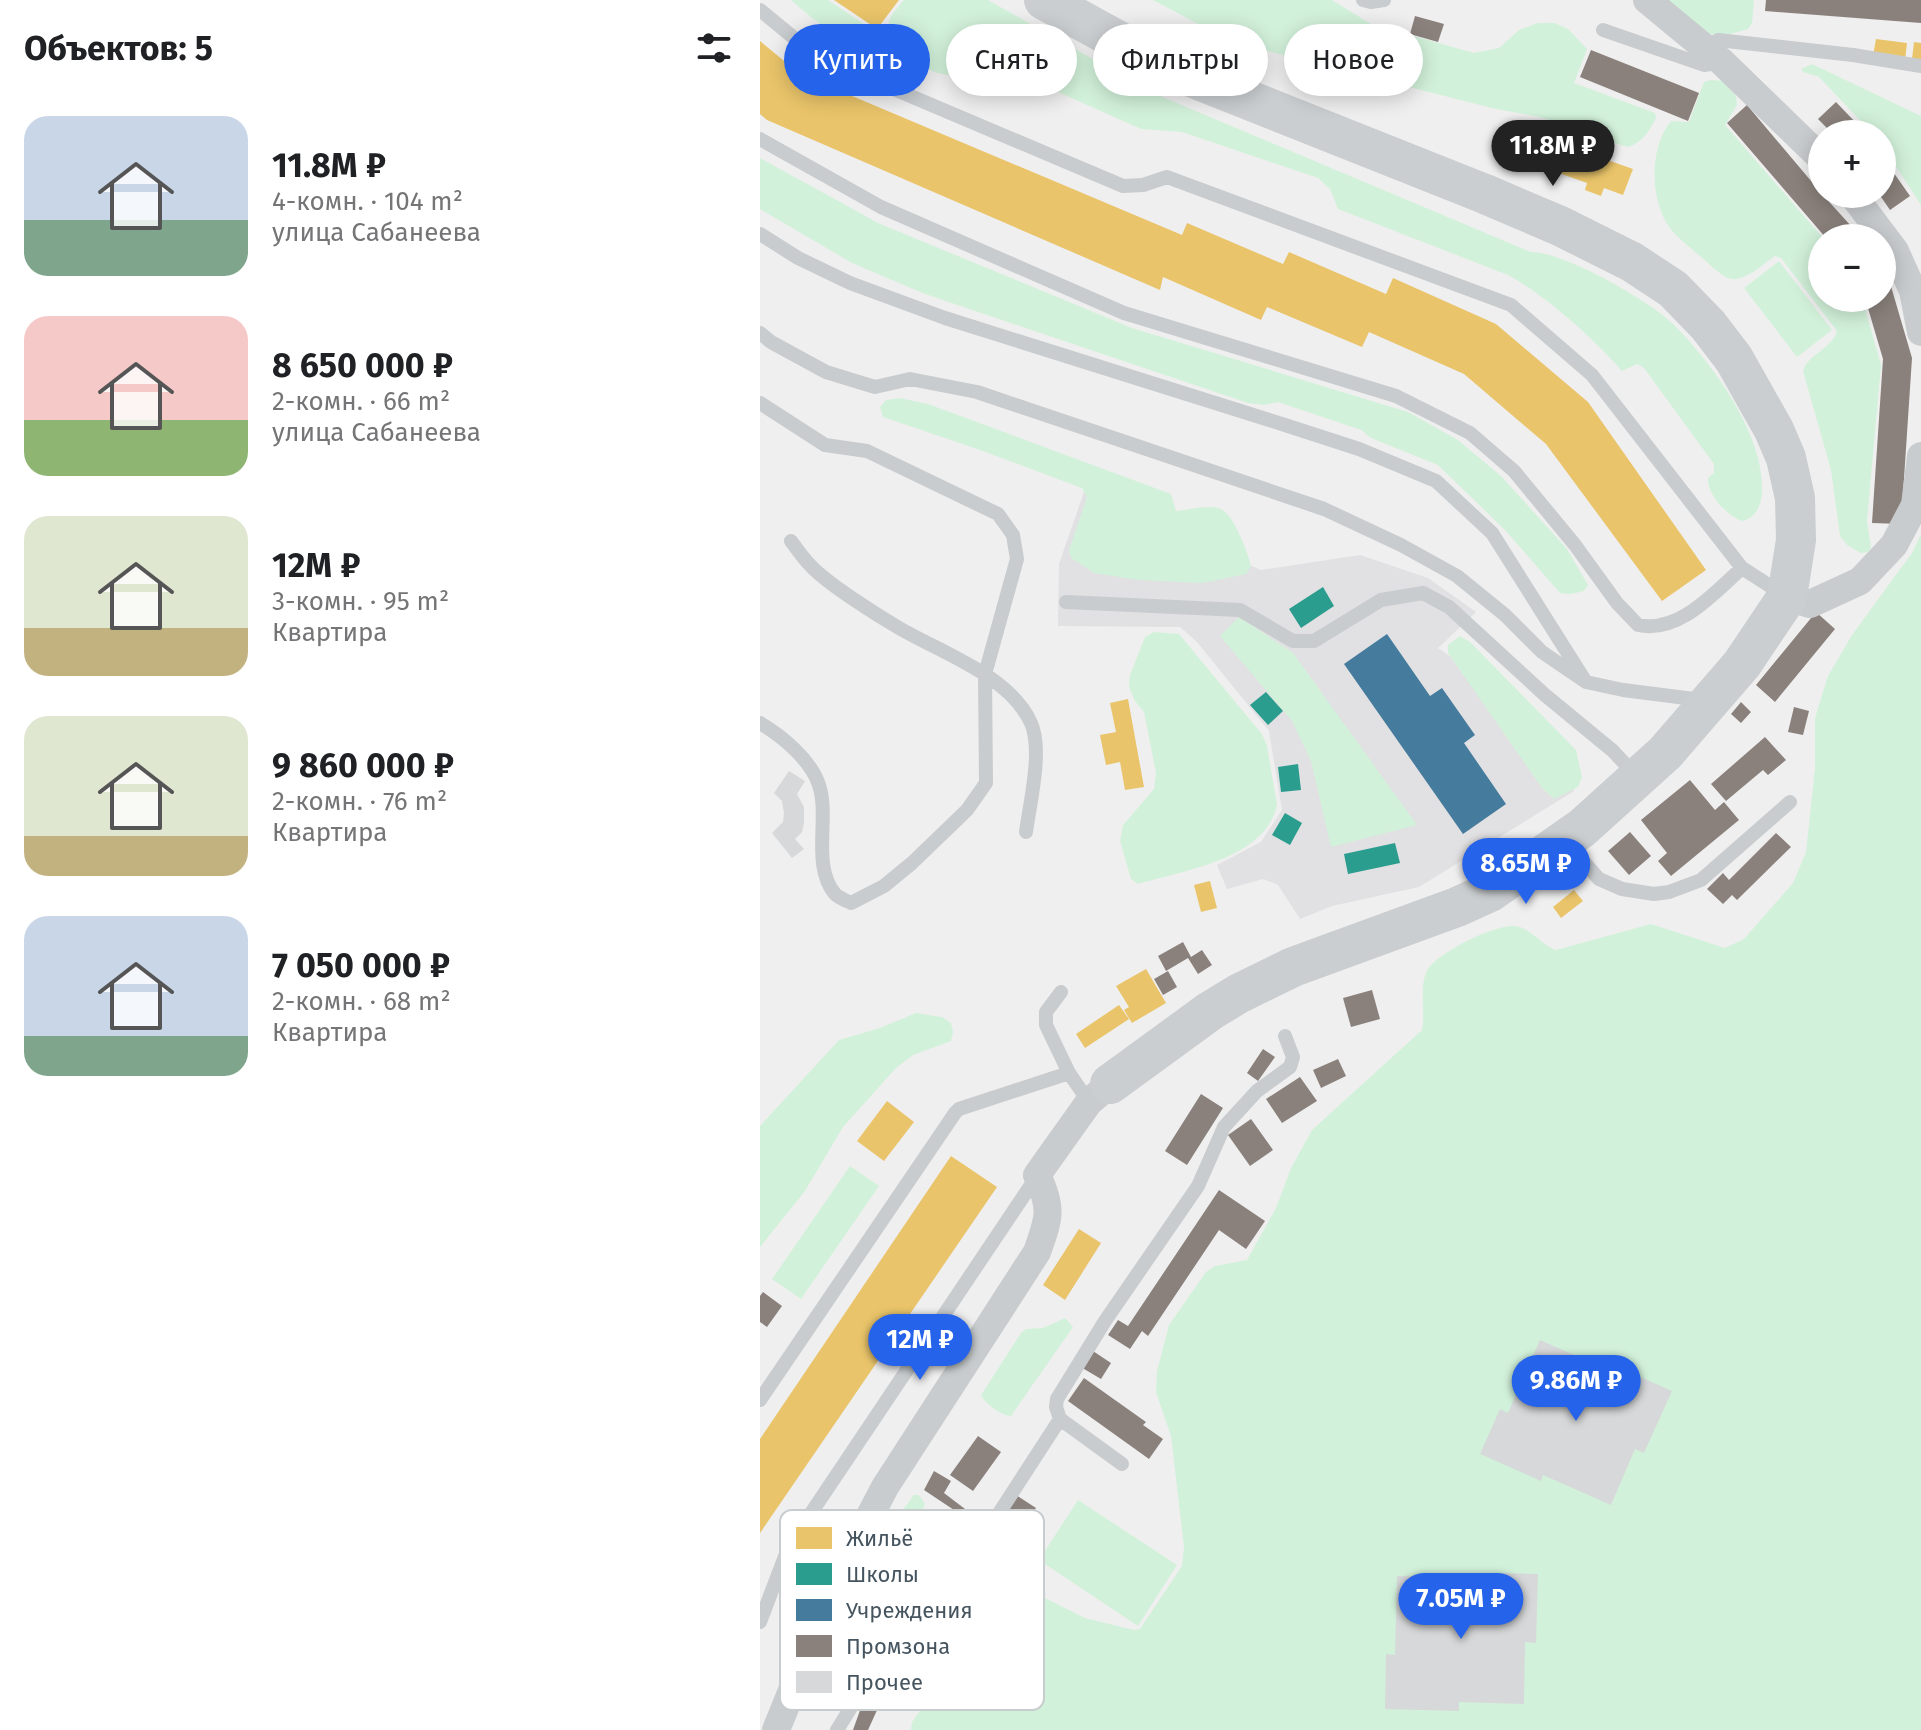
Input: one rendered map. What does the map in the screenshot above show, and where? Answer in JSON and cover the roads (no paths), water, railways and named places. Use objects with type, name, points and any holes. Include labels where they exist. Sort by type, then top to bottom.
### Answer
[{"type":"street","points":[[873,1510],[1037,1252],[1045,1229],[1048,1199],[1037,1175],[1099,1093],[1199,1018],[1238,994],[1293,967],[1490,892],[1565,841],[1639,779],[1742,664],[1787,597],[1796,540],[1795,498],[1786,458],[1774,430],[1734,359],[1708,325],[1673,289],[1632,262],[1560,226],[1168,68],[1044,0]]},
{"type":"street","points":[[1647,0],[1713,55],[1808,146]]},
{"type":"street","points":[[1863,208],[1895,251],[1913,291],[1921,332]]},
{"type":"street","points":[[1787,597],[1810,604],[1860,581],[1894,545],[1915,505],[1921,456]]},
{"type":"street","points":[[776,1730],[784,1710]]},
{"type":"lane","points":[[1363,0],[1384,0]]},
{"type":"lane","points":[[760,10],[816,56],[1123,186],[1143,185],[1167,177],[1511,305],[1592,375],[1742,568],[1787,597]]},
{"type":"lane","points":[[1603,30],[1704,65],[1713,55],[1718,40],[1921,66]]},
{"type":"lane","points":[[760,139],[881,207],[1124,313],[1396,396],[1470,433],[1514,471],[1575,545],[1617,603],[1638,625],[1663,627],[1679,620],[1742,568]]},
{"type":"lane","points":[[760,234],[798,258],[850,283],[932,313],[1359,449],[1436,481],[1492,533],[1586,682]]},
{"type":"lane","points":[[764,342],[826,372],[875,387],[910,379],[977,392],[1324,509],[1401,545],[1457,576],[1505,615],[1542,652],[1586,682],[1710,701]]},
{"type":"lane","points":[[760,403],[825,445],[867,451],[998,514],[1013,535],[1017,559],[985,674],[986,783],[967,810],[884,886],[851,903],[836,895],[826,873],[822,849],[823,808],[818,784],[806,762],[760,723]]},
{"type":"lane","points":[[791,541],[811,567],[850,596],[897,627],[985,674],[1017,702],[1032,725],[1035,760],[1026,832]]},
{"type":"lane","points":[[1066,602],[1240,610],[1293,641],[1314,641],[1381,600],[1423,593],[1449,607],[1545,695],[1613,751],[1639,779]]},
{"type":"lane","points":[[1565,841],[1599,879],[1622,889],[1654,894],[1669,892],[1701,880],[1790,802]]},
{"type":"lane","points":[[1061,992],[1046,1012],[1046,1025],[1069,1073],[1099,1093]]},
{"type":"lane","points":[[1122,1464],[1060,1419],[1057,1399],[1105,1321],[1198,1186],[1224,1127],[1257,1091],[1290,1067],[1293,1057],[1285,1036]]},
{"type":"lane","points":[[760,1400],[955,1113],[959,1109],[1069,1073]]},
{"type":"lane","points":[[813,1510],[1037,1175]]},
{"type":"lane","points":[[1001,1510],[1060,1419]]},
{"type":"lane","points":[[760,1622],[780,1570]]},
{"type":"lane","points":[[837,1730],[849,1710]]}]
